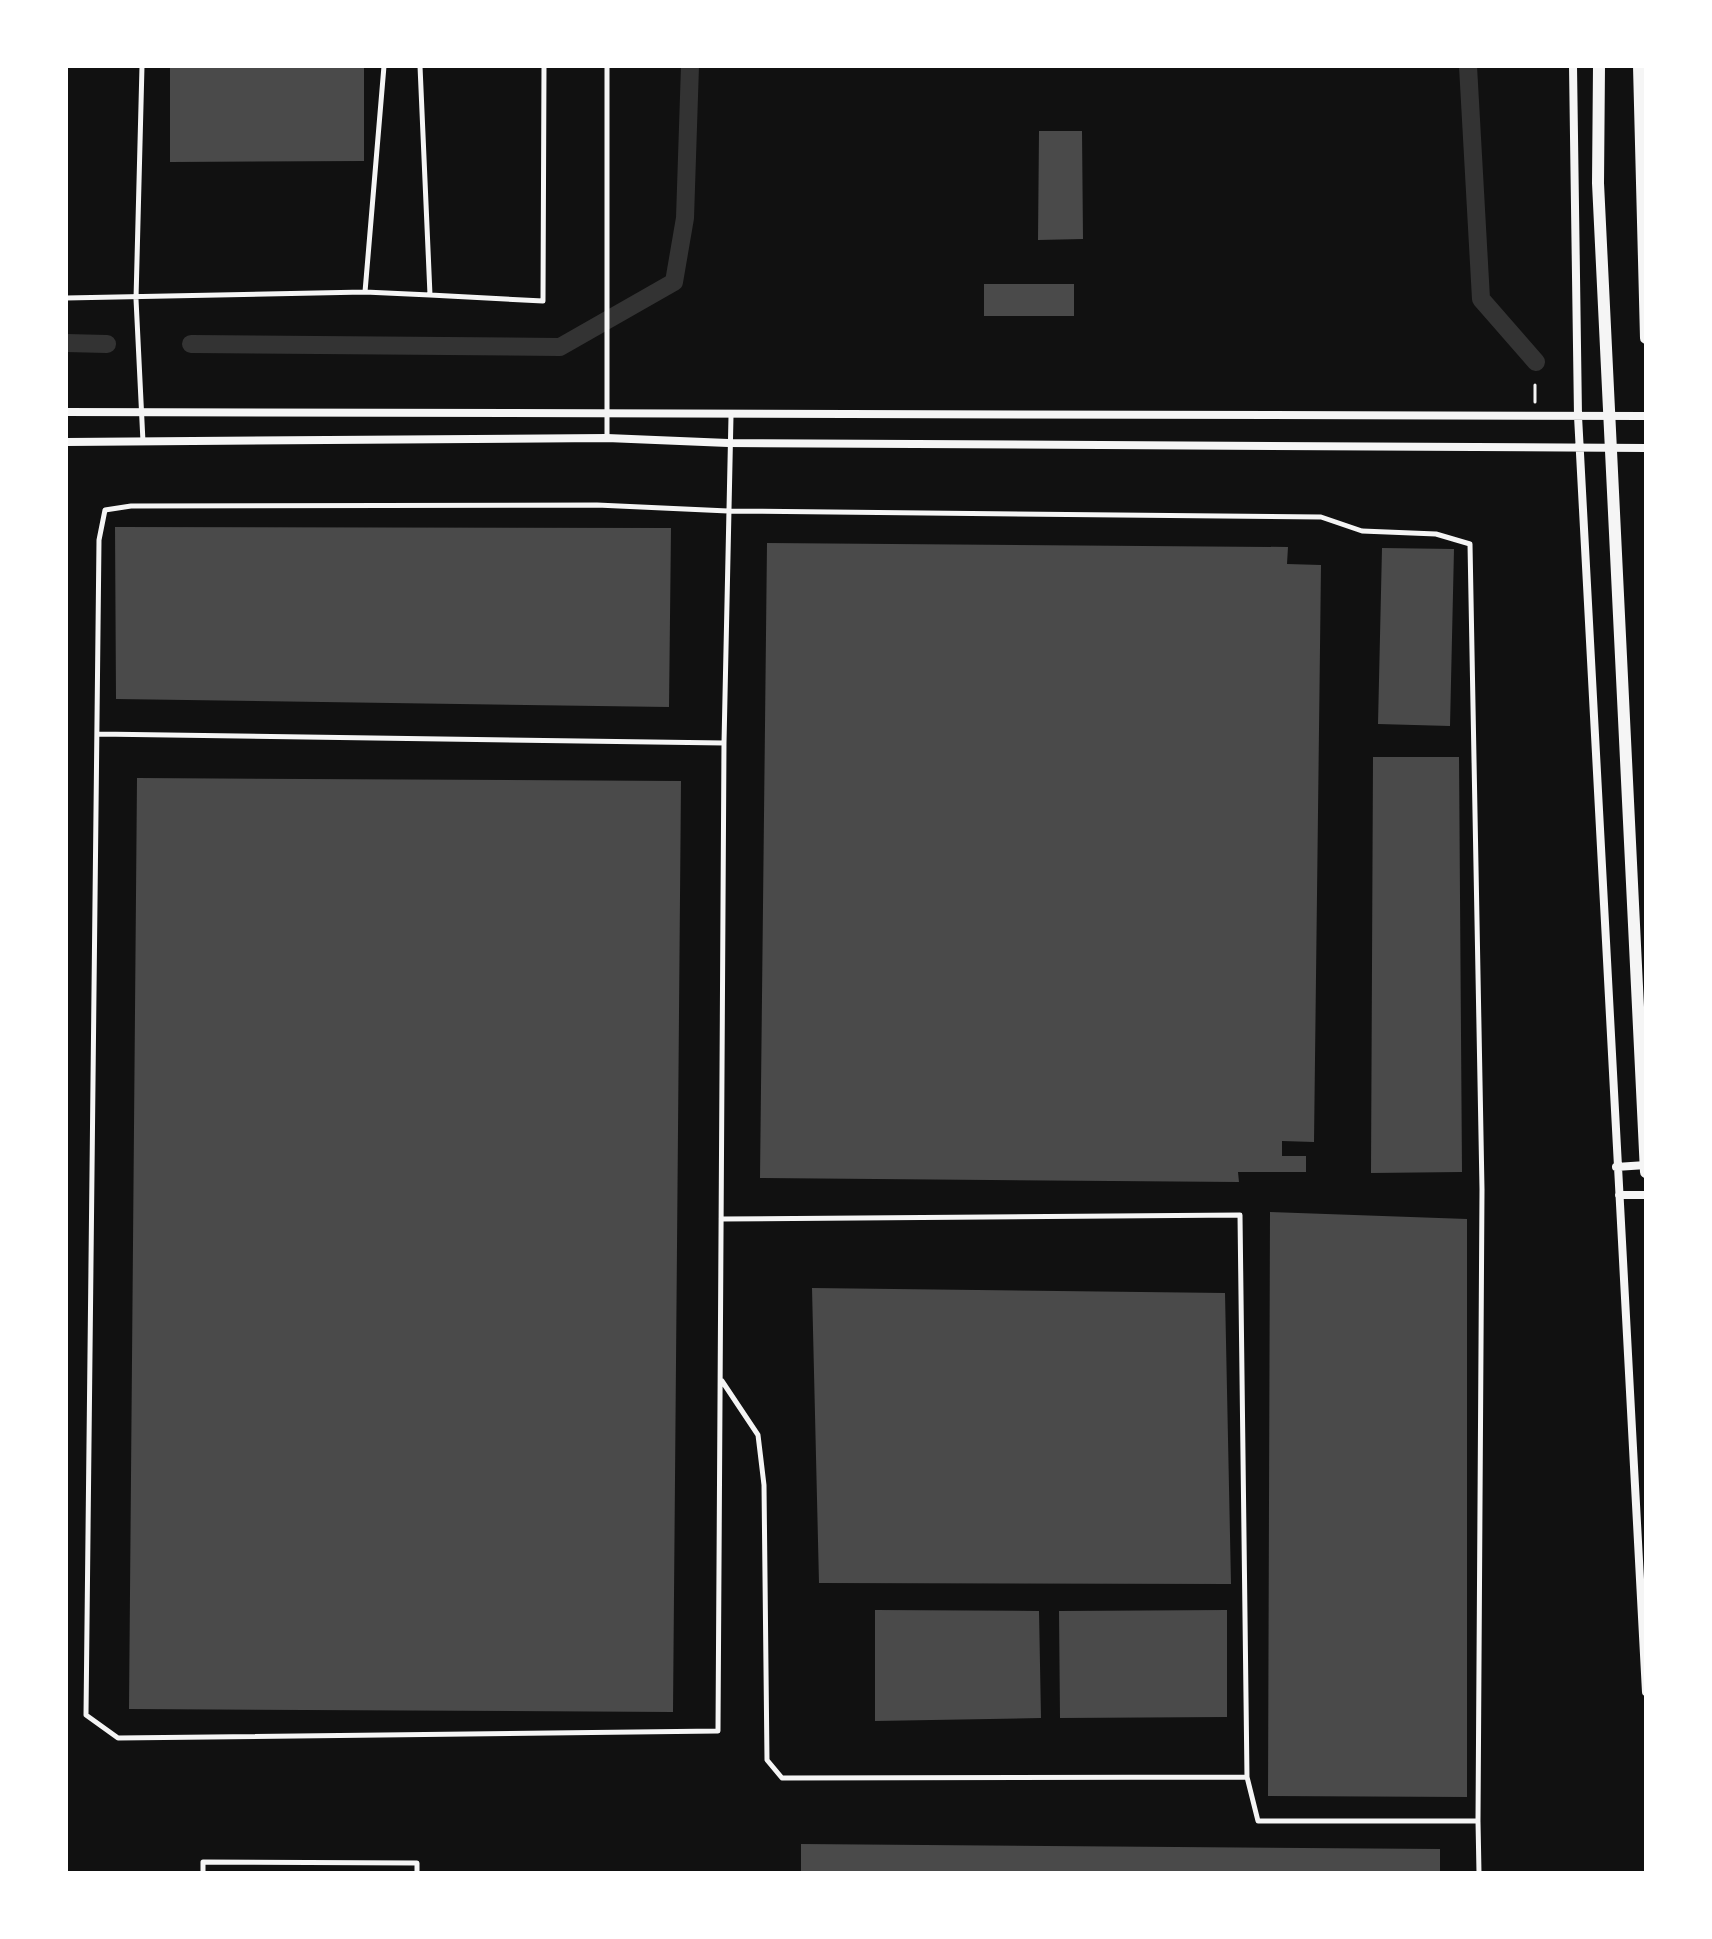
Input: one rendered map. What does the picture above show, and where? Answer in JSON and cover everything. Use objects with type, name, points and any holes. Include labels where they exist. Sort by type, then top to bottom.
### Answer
[{"type":"street","points":[[1573,66],[1578,416],[1646,1692]]},
{"type":"street","points":[[1599,66],[1598,183],[1646,1172]]},
{"type":"street","points":[[1639,66],[1646,338]]},
{"type":"street","points":[[66,412],[1646,416]]},
{"type":"street","points":[[66,442],[607,438],[728,443],[1646,448]]},
{"type":"street","points":[[1616,1167],[1646,1165]]},
{"type":"street","points":[[1619,1195],[1646,1195]]},
{"type":"lane","points":[[142,66],[136,299],[143,443]]},
{"type":"lane","points":[[365,292],[384,66]]},
{"type":"lane","points":[[420,66],[430,295]]},
{"type":"lane","points":[[66,298],[136,299],[365,292],[543,301],[544,66]]},
{"type":"lane","points":[[607,66],[607,438]]},
{"type":"lane","points":[[731,416],[728,443],[728,511],[724,743],[718,1731],[118,1738],[86,1715],[99,540],[105,510],[131,506],[597,505],[728,511],[1321,517],[1362,531],[1436,534],[1470,544],[1482,1189],[1479,1873]]},
{"type":"lane","points":[[98,734],[724,743]]},
{"type":"lane","points":[[721,1219],[1240,1215],[1247,1777],[1258,1821],[1478,1821]]},
{"type":"lane","points":[[720,1379],[758,1435],[764,1485],[767,1760],[782,1778],[1247,1777]]},
{"type":"lane","points":[[203,1873],[203,1862],[417,1863],[417,1873]]},
{"type":"lane","points":[[263,1873],[264,1862]]},
{"type":"lane","points":[[311,1862],[311,1873]]},
{"type":"lane","points":[[364,1863],[364,1873]]},
{"type":"building","points":[[170,66],[364,66],[364,161],[170,162]]},
{"type":"building","points":[[1039,131],[1082,131],[1083,239],[1038,240]]},
{"type":"building","points":[[984,284],[1074,284],[1074,316],[984,316]]},
{"type":"building","points":[[115,527],[671,528],[669,707],[116,699]]},
{"type":"building","points":[[767,543],[1288,547],[1287,564],[1321,565],[1314,1142],[1282,1141],[1282,1156],[1306,1156],[1306,1172],[1238,1172],[1239,1182],[760,1178]]},
{"type":"building","points":[[1382,548],[1454,549],[1450,726],[1378,724]]},
{"type":"building","points":[[1373,757],[1459,757],[1462,1172],[1371,1173]]},
{"type":"building","points":[[137,778],[681,781],[673,1712],[129,1709]]},
{"type":"building","points":[[1270,1212],[1467,1219],[1467,1797],[1268,1796]]},
{"type":"building","points":[[812,1288],[1225,1293],[1231,1584],[819,1583]]},
{"type":"building","points":[[875,1610],[1039,1611],[1041,1718],[875,1721]]},
{"type":"building","points":[[1227,1610],[1227,1717],[1060,1718],[1059,1611]]},
{"type":"building","points":[[801,1844],[1440,1849],[1440,1873],[801,1873]]},
{"type":"waterway","points":[[191,344],[560,347],[674,282],[685,218],[690,66]]},
{"type":"waterway","points":[[1468,66],[1481,299],[1536,362]]},
{"type":"waterway","points":[[66,343],[107,344]]}]
